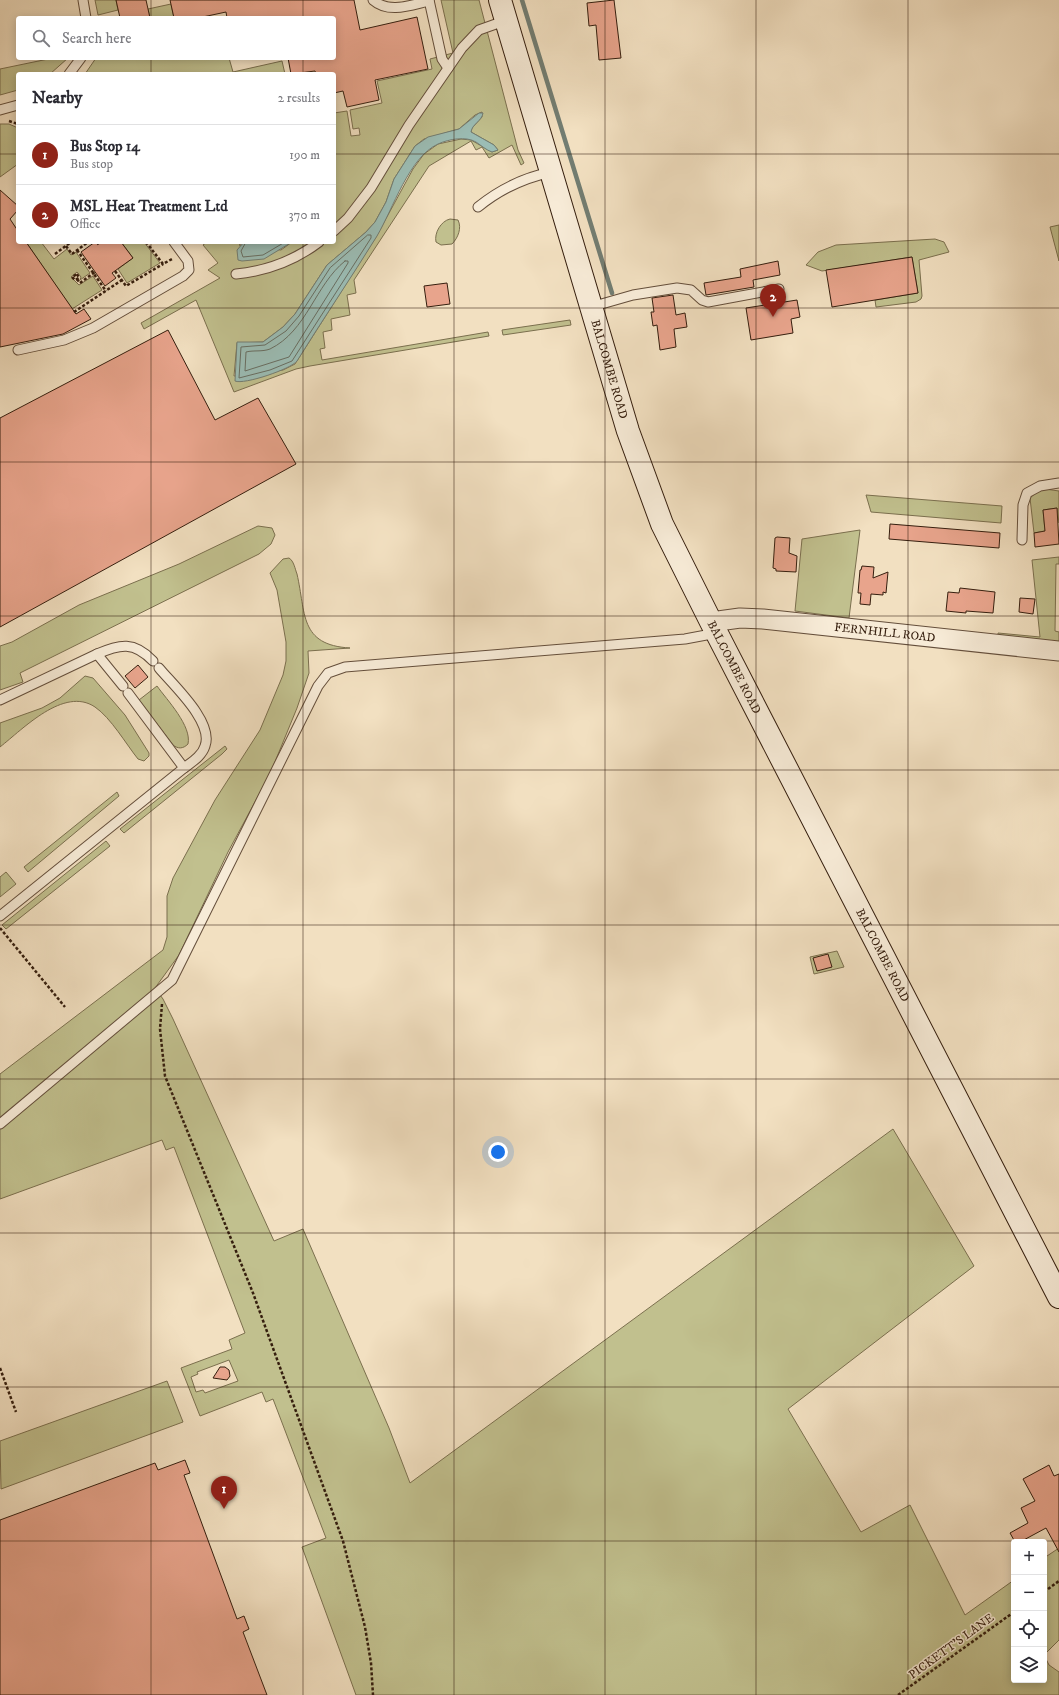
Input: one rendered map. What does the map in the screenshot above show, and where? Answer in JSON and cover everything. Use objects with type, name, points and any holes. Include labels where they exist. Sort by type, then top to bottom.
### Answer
[{"type":"main road","name":"BALCOMBE ROAD","points":[[500,0],[628,431],[662,524],[714,628],[1059,1297]]},
{"type":"street","name":"FERNHILL ROAD","points":[[714,628],[740,618],[763,619],[1059,651]]},
{"type":"lane","points":[[82,0],[86,16]]},
{"type":"lane","points":[[373,0],[380,5],[390,8],[429,1],[442,59],[448,68]]},
{"type":"lane","points":[[336,229],[348,218],[371,188],[409,125],[448,68],[474,34],[486,26],[507,20]]},
{"type":"lane","points":[[70,72],[79,60]]},
{"type":"lane","points":[[0,110],[16,107]]},
{"type":"lane","points":[[478,207],[492,196],[528,177],[551,172]]},
{"type":"lane","points":[[18,350],[64,340],[93,328],[180,278],[188,272],[190,268],[188,261],[175,244]]},
{"type":"lane","points":[[236,274],[264,270],[284,263],[316,244]]},
{"type":"lane","points":[[591,307],[628,296],[677,288],[691,290],[702,300],[708,302],[779,289]]},
{"type":"lane","points":[[1022,540],[1023,505],[1027,493],[1040,486],[1059,483]]},
{"type":"lane","points":[[0,1124],[172,980],[318,686],[328,673],[345,667],[685,639],[714,628]]},
{"type":"lane","points":[[0,700],[96,654],[119,647],[132,646],[142,650],[156,664],[196,712],[205,727],[206,741],[203,750],[196,758],[0,916]]},
{"type":"lane","points":[[96,654],[125,689],[184,768]]},
{"type":"path","points":[[55,254],[68,244]]},
{"type":"path","points":[[66,246],[72,254],[85,244]]},
{"type":"path","points":[[148,244],[163,264]]},
{"type":"path","points":[[77,250],[106,291]]},
{"type":"path","points":[[115,271],[126,286],[182,253]]},
{"type":"path","points":[[77,279],[80,282],[94,272]]},
{"type":"path","points":[[74,312],[122,280]]},
{"type":"path","points":[[0,928],[65,1007]]},
{"type":"path","points":[[163,999],[160,1029],[165,1076],[252,1292],[343,1541],[365,1627],[373,1695]]},
{"type":"path","points":[[0,1368],[16,1412]]},
{"type":"path","points":[[1047,1590],[1059,1581]]},
{"type":"path","name":"PICKETT'S LANE","points":[[898,1695],[1011,1614]]},
{"type":"shaded area","points":[[95,0],[116,0],[118,10],[98,15]]},
{"type":"shaded area","points":[[441,0],[479,0],[518,150],[524,163],[521,165],[512,145],[489,158],[482,147],[476,150],[471,141],[429,166],[354,280],[356,293],[347,295],[350,315],[331,319],[332,330],[323,332],[325,348],[320,349],[322,360],[488,332],[489,336],[296,369],[234,392],[196,300],[144,329],[141,323],[220,278],[208,270],[218,263],[203,245],[204,244],[241,244],[239,245],[281,250],[289,244],[336,244],[336,113],[347,111],[351,136],[360,135],[359,128],[353,129],[350,110],[382,103],[377,81],[432,69],[430,59],[453,53]],"holes":[[[482,112],[482,117],[472,128],[471,132],[494,145],[498,150],[492,152],[471,140],[461,139],[438,144],[424,154],[413,169],[376,237],[295,364],[283,370],[234,376],[237,343],[263,342],[283,327],[295,314],[327,265],[366,232],[375,222],[386,202],[394,179],[415,146],[424,139],[459,129],[475,115]]]},
{"type":"shaded area","points":[[171,4],[174,16],[150,16],[148,9]]},
{"type":"shaded area","points":[[43,60],[66,60],[52,72],[16,72],[16,91],[0,95],[0,69]]},
{"type":"shaded area","points":[[95,60],[230,60],[233,72],[86,72]]},
{"type":"shaded area","points":[[282,61],[285,72],[233,72]]},
{"type":"shaded area","points":[[0,124],[9,124],[16,127],[16,165],[0,177]]},
{"type":"shaded area","points":[[450,219],[458,220],[460,226],[459,233],[452,244],[441,245],[436,242],[437,231],[444,222]]},
{"type":"shaded area","points":[[1059,225],[1059,261],[1050,227]]},
{"type":"shaded area","points":[[935,239],[944,242],[949,252],[919,260],[922,296],[921,299],[916,302],[876,307],[875,300],[918,293],[912,257],[822,271],[806,265],[818,252],[836,245]]},
{"type":"shaded area","points":[[27,244],[43,244],[54,259],[67,249],[71,255],[76,252],[90,273],[80,280],[81,277],[77,272],[71,277],[79,285],[93,276],[102,290],[72,309]]},
{"type":"shaded area","points":[[122,244],[146,244],[160,263],[127,283],[118,269],[133,258]]},
{"type":"shaded area","points":[[570,320],[571,325],[503,335],[502,330]]},
{"type":"shaded area","points":[[1045,489],[1059,491],[1059,523],[1057,508],[1043,510],[1045,531],[1034,533],[1030,498],[1038,491]]},
{"type":"shaded area","points":[[866,495],[1002,506],[1001,523],[871,512]]},
{"type":"shaded area","points":[[258,526],[272,528],[275,535],[271,544],[259,554],[20,673],[23,682],[0,690],[0,646],[12,642],[79,605],[179,564]]},
{"type":"shaded area","points":[[860,530],[849,618],[795,611],[802,539]]},
{"type":"shaded area","points":[[1059,557],[1059,564],[1056,564],[1055,631],[1059,632],[1059,643],[998,635],[998,633],[1040,637],[1032,560]]},
{"type":"shaded area","points":[[289,558],[294,565],[297,574],[304,614],[313,634],[321,641],[333,646],[350,648],[308,651],[309,673],[297,708],[270,774],[228,852],[179,955],[155,988],[163,999],[173,1019],[274,1241],[303,1229],[389,1428],[410,1483],[893,1129],[974,1266],[788,1409],[861,1532],[910,1505],[965,1615],[1011,1582],[1011,1683],[1047,1683],[1047,1661],[1049,1665],[1059,1672],[1059,1695],[356,1695],[302,1547],[326,1538],[273,1399],[266,1402],[262,1392],[200,1416],[181,1368],[232,1349],[229,1340],[245,1333],[174,1147],[166,1150],[162,1140],[0,1199],[0,1074],[163,950],[167,937],[167,896],[173,878],[215,800],[260,730],[283,675],[286,661],[286,642],[277,590],[270,573],[283,559]],"holes":[[[229,1360],[238,1381],[205,1393],[203,1390],[196,1392],[191,1377],[198,1374],[197,1372]]]},
{"type":"shaded area","points":[[85,676],[93,678],[125,715],[149,753],[149,756],[144,761],[138,759],[112,724],[101,712],[95,707],[83,702],[70,702],[44,712],[0,747],[0,723],[42,708],[60,698]]},
{"type":"shaded area","points":[[157,686],[183,721],[188,737],[188,744],[182,748],[173,745],[139,700]]},
{"type":"shaded area","points":[[225,746],[227,749],[222,754],[124,833],[120,829]]},
{"type":"shaded area","points":[[117,792],[119,796],[28,872],[24,867]]},
{"type":"shaded area","points":[[106,841],[110,846],[6,929],[2,925]]},
{"type":"shaded area","points":[[6,872],[16,884],[0,897],[0,877]]},
{"type":"shaded area","points":[[837,951],[844,967],[814,974],[810,957]]},
{"type":"shaded area","points":[[167,1381],[183,1422],[1,1489],[0,1441]]},
{"type":"shaded area","points":[[1059,1548],[1059,1640],[1047,1652],[1047,1556]]},
{"type":"water","points":[[479,113],[483,113],[471,132],[494,145],[498,150],[492,152],[472,140],[462,139],[442,142],[428,151],[418,160],[410,172],[377,236],[297,361],[286,368],[267,376],[248,381],[235,381],[237,342],[263,342],[283,327],[295,314],[327,265],[366,232],[375,222],[386,202],[394,179],[415,146],[428,137],[459,129]]},
{"type":"water","points":[[242,244],[289,244],[264,259],[238,260],[237,250]]},
{"type":"building","points":[[116,0],[146,0],[150,16],[120,16]]},
{"type":"building","points":[[170,0],[354,0],[360,30],[417,17],[428,69],[375,80],[379,100],[347,107],[343,91],[336,93],[336,72],[291,72],[288,60],[336,60],[336,16],[227,16],[226,12],[207,16],[174,16]]},
{"type":"building","points":[[614,0],[621,58],[599,60],[596,25],[589,26],[587,3]]},
{"type":"building","points":[[0,190],[16,204],[16,212],[10,219],[16,228],[16,244],[27,244],[76,314],[84,309],[91,319],[63,334],[0,347]]},
{"type":"building","points":[[92,244],[122,244],[133,258],[112,273],[116,278],[105,286],[81,252]]},
{"type":"building","points":[[912,257],[918,293],[832,307],[826,270]]},
{"type":"building","points":[[778,261],[780,275],[753,280],[754,287],[706,295],[704,283],[741,277],[740,269]]},
{"type":"building","points":[[447,283],[450,304],[427,307],[424,286]]},
{"type":"building","points":[[673,295],[676,315],[685,313],[687,327],[674,329],[676,347],[660,350],[657,325],[653,326],[651,312],[654,312],[652,298]]},
{"type":"building","points":[[797,300],[800,317],[791,319],[793,333],[751,340],[746,308]]},
{"type":"building","points":[[168,330],[215,420],[258,398],[296,464],[0,627],[0,418]]},
{"type":"building","points":[[1057,508],[1059,544],[1035,547],[1034,533],[1045,531],[1043,510]]},
{"type":"building","points":[[890,524],[1000,533],[999,548],[889,539]]},
{"type":"building","points":[[775,538],[790,538],[789,553],[797,556],[796,572],[776,571],[776,569],[773,568]]},
{"type":"building","points":[[862,566],[874,567],[873,578],[888,572],[886,593],[883,592],[883,595],[871,594],[870,605],[860,604],[861,593],[858,593],[860,570]]},
{"type":"building","points":[[960,588],[995,592],[993,613],[946,611],[948,592],[959,593]]},
{"type":"building","points":[[1020,598],[1035,599],[1033,614],[1019,612]]},
{"type":"building","points":[[138,665],[148,677],[135,688],[125,676]]},
{"type":"building","points":[[828,954],[832,967],[817,971],[813,958]]},
{"type":"building","points":[[220,1367],[225,1367],[229,1370],[230,1376],[227,1380],[213,1378]]},
{"type":"building","points":[[185,1460],[190,1473],[184,1475],[237,1619],[244,1616],[249,1629],[243,1632],[267,1695],[0,1695],[0,1520],[155,1463],[158,1470]]},
{"type":"building","points":[[1049,1465],[1054,1476],[1059,1474],[1059,1552],[1046,1528],[1026,1539],[1013,1539],[1010,1533],[1028,1523],[1021,1508],[1035,1501],[1023,1479]]},
{"type":"waterway","points":[[522,0],[612,293]]},
{"type":"place","name":"MSL Heat Treatment Ltd","points":[[773,317]]},
{"type":"place","name":"Bus Stop 14","points":[[224,1509]]}]
